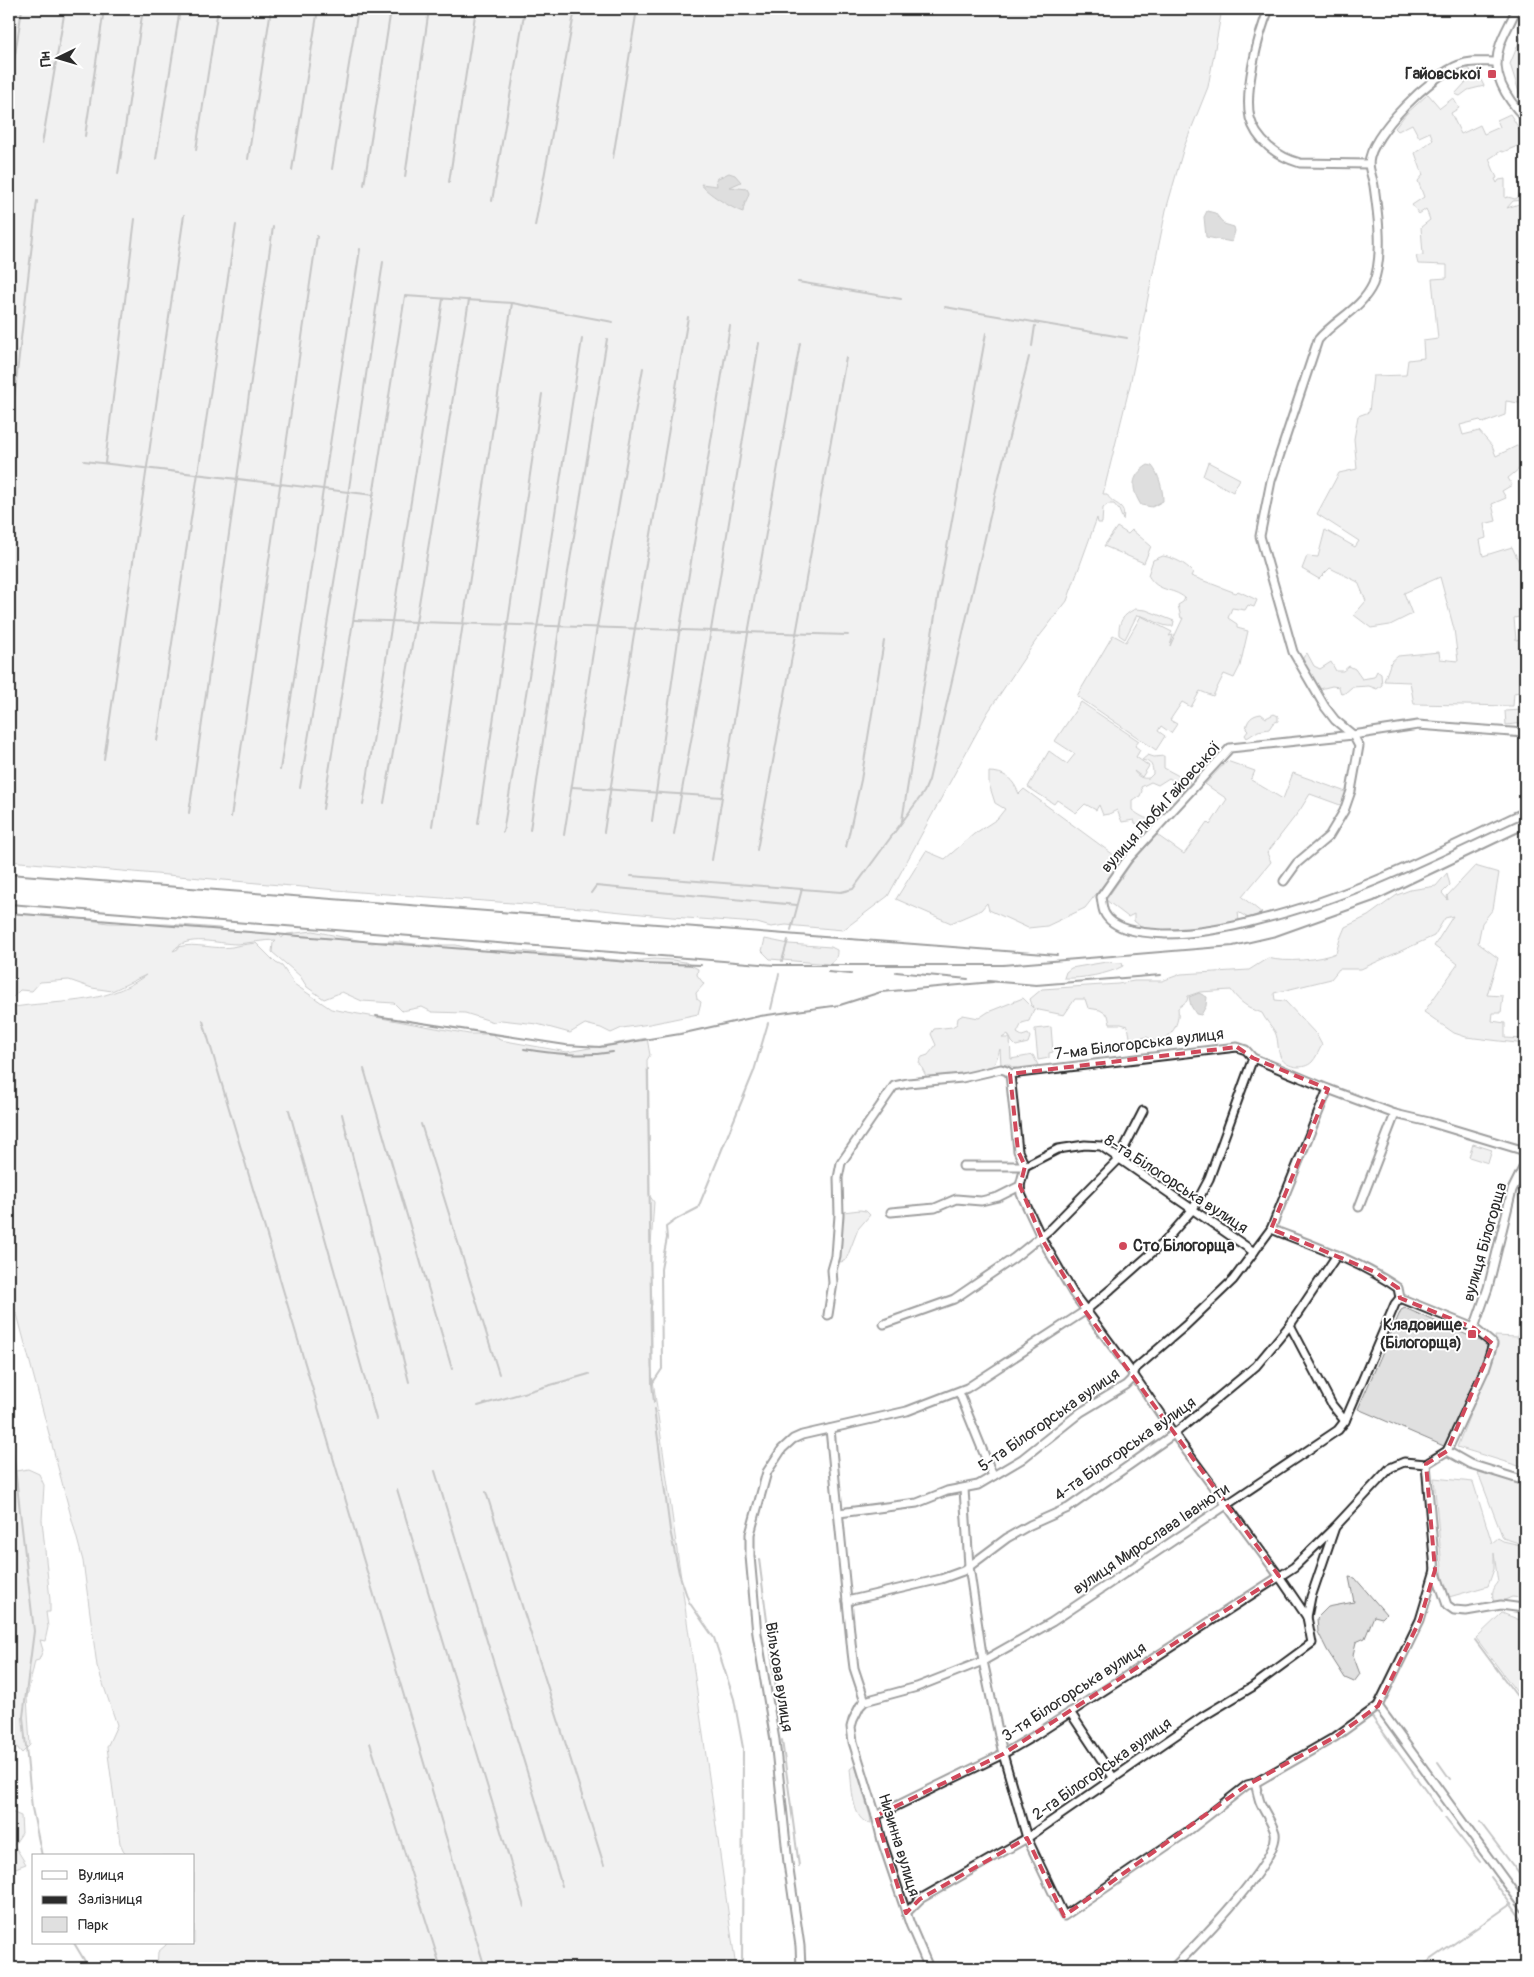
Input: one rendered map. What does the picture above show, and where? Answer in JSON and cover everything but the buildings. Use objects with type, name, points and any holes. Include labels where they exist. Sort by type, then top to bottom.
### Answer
[{"type":"street","points":[[1269,9],[1254,60],[1250,89],[1250,117],[1257,132],[1269,147],[1289,160],[1300,163],[1369,164]]},
{"type":"street","points":[[1516,9],[1500,44],[1497,62],[1500,83],[1514,106],[1525,118]]},
{"type":"street","points":[[1284,881],[1296,863],[1329,836],[1344,811],[1351,791],[1359,746],[1353,735],[1335,720],[1325,707],[1292,652],[1260,536],[1271,481],[1318,340],[1324,332],[1358,306],[1373,284],[1378,261],[1378,222],[1369,164],[1376,145],[1390,122],[1439,76],[1459,65],[1471,62],[1497,62]]},
{"type":"street","name":"вулиця Люби Гайовської","points":[[1525,733],[1418,725],[1353,735],[1230,748],[1127,860],[1101,897],[1104,913],[1113,922],[1134,932],[1187,934],[1222,930],[1311,906],[1358,889],[1525,812]]},
{"type":"street","name":"7-ма Білогорська вулиця","points":[[828,1315],[833,1283],[832,1270],[836,1256],[839,1214],[838,1178],[841,1163],[894,1086],[962,1078],[1001,1069],[1010,1074],[1237,1047],[1246,1050],[1253,1058],[1395,1114],[1429,1122],[1525,1151]]},
{"type":"street","name":"Вільхова вулиця","points":[[801,1968],[775,1740],[757,1634],[750,1556],[750,1534],[767,1472],[782,1449],[793,1440],[830,1429],[907,1412],[959,1392],[1085,1311],[1165,1241],[1193,1209],[1212,1171],[1253,1058]]},
{"type":"street","points":[[1010,1074],[1018,1151],[1025,1166],[1020,1186],[1021,1194],[1072,1293],[1134,1374],[1174,1434],[1307,1617]]},
{"type":"street","name":"5-та Білогорська вулиця","points":[[839,1513],[916,1503],[947,1491],[978,1485],[1022,1459],[1081,1412],[1126,1385],[1136,1368],[1185,1326],[1233,1280],[1270,1229],[1328,1089]]},
{"type":"street","points":[[884,1324],[954,1299],[1014,1258],[1048,1230],[1118,1160],[1143,1111]]},
{"type":"street","points":[[1358,1206],[1395,1114]]},
{"type":"street","name":"8-та Білогорська вулиця","points":[[1025,1166],[1058,1149],[1085,1145],[1100,1146],[1254,1252]]},
{"type":"street","name":"вулиця Білогорща","points":[[1474,1328],[1488,1288],[1512,1190],[1525,1164]]},
{"type":"street","points":[[963,1166],[1025,1166]]},
{"type":"street","points":[[891,1212],[935,1208],[956,1199],[981,1201],[1020,1186]]},
{"type":"street","points":[[1270,1229],[1337,1255],[1382,1278],[1398,1288],[1400,1298],[1474,1328],[1493,1344],[1485,1369],[1447,1451],[1426,1464],[1435,1570],[1447,1605],[1454,1610],[1501,1605],[1523,1608],[1525,1610]]},
{"type":"street","name":"4-та Білогорська вулиця","points":[[847,1601],[941,1579],[963,1571],[1014,1533],[1068,1508],[1174,1434],[1256,1366],[1290,1325],[1337,1255]]},
{"type":"street","name":"вулиця Мирослава Іванюти","points":[[865,1701],[917,1686],[983,1661],[1052,1622],[1338,1430],[1345,1421],[1395,1304],[1400,1298]]},
{"type":"street","points":[[1290,1325],[1332,1405],[1345,1421]]},
{"type":"street","points":[[959,1392],[993,1476]]},
{"type":"street","points":[[830,1429],[854,1668],[865,1701]]},
{"type":"street","points":[[1447,1451],[1470,1464],[1525,1481]]},
{"type":"street","name":"3-тя Білогорська вулиця","points":[[876,1816],[1003,1754],[1070,1712],[1294,1567],[1335,1528],[1390,1468],[1404,1462],[1426,1464]]},
{"type":"street","points":[[964,1489],[969,1566],[983,1661],[1003,1754],[1026,1838],[1064,1916],[1187,1832],[1247,1785],[1255,1784],[1335,1737],[1378,1706],[1420,1620],[1435,1570]]},
{"type":"street","points":[[1307,1617],[1311,1597],[1335,1528]]},
{"type":"street","name":"2-га Білогорська вулиця","points":[[906,1913],[920,1899],[1026,1838],[1202,1717],[1252,1687],[1312,1643],[1307,1617]]},
{"type":"street","name":"Низинна вулиця","points":[[865,1701],[860,1706],[851,1727],[853,1742],[882,1841],[906,1913],[929,1968]]},
{"type":"street","points":[[1378,1706],[1525,1908]]},
{"type":"street","points":[[1070,1712],[1113,1777]]},
{"type":"street","points":[[1173,1968],[1202,1940],[1249,1884],[1274,1845],[1275,1833],[1260,1802],[1255,1784]]},
{"type":"highlighted area","points":[[1237,1047],[1253,1058],[1328,1089],[1271,1229],[1375,1272],[1398,1288],[1400,1298],[1474,1328],[1493,1344],[1447,1451],[1426,1464],[1435,1570],[1420,1620],[1378,1706],[1335,1737],[1247,1785],[1064,1916],[1027,1838],[920,1899],[906,1913],[876,1816],[1003,1754],[1279,1576],[1085,1311],[1043,1241],[1020,1186],[1025,1166],[1018,1151],[1010,1074]]},
{"type":"green space","points":[[9,9],[1222,9],[1208,87],[1184,147],[1166,210],[1130,385],[1103,494],[1107,494],[1112,501],[1121,507],[1124,514],[1123,520],[1114,504],[1108,504],[1103,508],[1102,523],[1098,523],[1097,518],[1067,601],[1035,642],[988,712],[888,896],[843,930],[786,925],[771,927],[757,923],[359,892],[9,861]]},
{"type":"green space","points":[[1525,28],[1525,102],[1519,92],[1510,64]]},
{"type":"green space","points":[[1470,69],[1472,76],[1480,78],[1484,86],[1468,90],[1460,96],[1455,94],[1466,82],[1463,70]]},
{"type":"green space","points":[[1428,94],[1440,108],[1453,98],[1459,108],[1451,113],[1461,134],[1480,125],[1484,134],[1500,127],[1497,120],[1510,114],[1525,138],[1525,143],[1503,152],[1501,151],[1489,159],[1497,178],[1495,179],[1497,183],[1499,180],[1505,179],[1505,198],[1515,199],[1525,194],[1525,200],[1513,201],[1507,208],[1525,202],[1525,306],[1522,318],[1525,319],[1525,404],[1506,401],[1505,415],[1483,423],[1480,420],[1460,425],[1463,435],[1479,431],[1492,446],[1496,456],[1525,442],[1525,464],[1508,478],[1512,485],[1502,491],[1506,498],[1492,504],[1496,521],[1484,524],[1486,538],[1480,540],[1483,556],[1512,547],[1525,575],[1525,616],[1514,618],[1516,640],[1524,638],[1525,691],[1514,693],[1513,706],[1414,704],[1410,682],[1384,681],[1391,662],[1398,656],[1439,652],[1440,659],[1458,661],[1454,629],[1440,577],[1404,593],[1412,614],[1390,625],[1371,628],[1354,615],[1366,601],[1358,582],[1330,568],[1319,579],[1302,569],[1307,556],[1318,557],[1325,530],[1355,547],[1359,541],[1317,514],[1339,473],[1357,469],[1354,439],[1358,416],[1369,412],[1373,376],[1406,375],[1408,360],[1424,358],[1423,341],[1438,339],[1432,279],[1447,278],[1447,265],[1418,264],[1416,256],[1423,255],[1421,227],[1430,220],[1426,209],[1419,214],[1412,205],[1424,197],[1418,181],[1423,175],[1415,153],[1433,140],[1430,132],[1419,137],[1412,124],[1398,131],[1395,128],[1405,115]]},
{"type":"green space","points":[[1208,462],[1240,479],[1233,492],[1203,476]]},
{"type":"green space","points":[[1117,527],[1128,534],[1132,530],[1151,546],[1144,563],[1104,546]]},
{"type":"green space","points":[[1163,556],[1186,566],[1193,572],[1191,576],[1236,593],[1238,591],[1257,600],[1254,607],[1248,605],[1245,610],[1232,608],[1228,618],[1237,624],[1237,628],[1248,631],[1240,666],[1234,678],[1224,674],[1213,696],[1200,691],[1191,707],[1182,702],[1170,720],[1177,724],[1171,733],[1161,726],[1158,731],[1165,736],[1156,750],[1077,696],[1113,635],[1126,642],[1141,616],[1172,632],[1169,636],[1173,635],[1170,646],[1183,618],[1181,618],[1178,605],[1185,598],[1156,585],[1148,575],[1153,560]]},
{"type":"green space","points":[[1135,609],[1146,610],[1174,621],[1173,626],[1164,625],[1137,615],[1125,639],[1119,635],[1120,623],[1124,616]]},
{"type":"green space","points":[[1307,653],[1314,666],[1320,669],[1331,662],[1336,671],[1343,671],[1349,666],[1355,669],[1362,679],[1374,677],[1377,671],[1381,674],[1382,685],[1377,689],[1369,686],[1352,687],[1341,694],[1339,687],[1332,686],[1320,689],[1303,667],[1303,658]]},
{"type":"green space","points":[[1081,702],[1139,741],[1135,746],[1140,750],[1136,757],[1149,766],[1142,777],[1134,771],[1139,776],[1142,778],[1149,778],[1153,774],[1151,764],[1142,760],[1148,755],[1154,757],[1164,756],[1164,768],[1190,782],[1190,788],[1184,795],[1180,785],[1169,778],[1158,785],[1151,782],[1141,787],[1140,796],[1132,800],[1132,810],[1150,819],[1162,817],[1144,841],[1132,845],[1130,840],[1136,839],[1142,833],[1139,825],[1134,820],[1122,822],[1117,810],[1103,815],[1099,805],[1096,810],[1085,804],[1076,813],[1057,800],[1054,804],[1028,787],[1049,751],[1067,764],[1075,754],[1055,741]]},
{"type":"green space","points":[[1505,711],[1525,711],[1525,723],[1506,725]]},
{"type":"green space","points":[[1261,714],[1266,718],[1274,714],[1278,716],[1278,721],[1273,723],[1269,729],[1258,731],[1247,738],[1245,735],[1248,731],[1246,729],[1249,721]]},
{"type":"green space","points":[[1227,761],[1255,771],[1251,780],[1283,799],[1293,773],[1346,792],[1343,806],[1310,794],[1267,853],[1271,862],[1242,897],[1262,913],[1248,918],[1238,912],[1239,921],[1191,932],[1164,933],[1142,927],[1134,921],[1134,914],[1128,917],[1106,900],[1133,861],[1157,835],[1184,854],[1207,822],[1210,825],[1227,799],[1205,784]]},
{"type":"green space","points":[[989,772],[1000,773],[1008,777],[1019,794],[1024,789],[1122,861],[1085,908],[1047,926],[1028,928],[989,910],[987,903],[981,910],[951,923],[896,899],[926,851],[945,859],[974,834],[997,819],[1005,809],[995,803],[989,784]]},
{"type":"green space","points":[[1475,866],[1499,873],[1493,909],[1482,923],[1478,943],[1498,958],[1487,995],[1503,996],[1501,1013],[1493,1013],[1492,1021],[1505,1023],[1505,1038],[1525,1039],[1525,1044],[1466,1037],[1454,1033],[1424,1012],[1458,964],[1434,946],[1453,916],[1445,918],[1434,936],[1361,969],[1339,969],[1331,979],[1274,993],[1275,1000],[1285,1001],[1316,1034],[1322,1045],[1309,1065],[1296,1067],[1287,1064],[1281,1058],[1275,1032],[1262,1013],[1244,1004],[1231,990],[1200,992],[1188,996],[1187,1001],[1178,1008],[1178,1019],[1174,1029],[1167,1037],[1157,1042],[1147,1037],[1134,1039],[1130,1037],[1128,1026],[1110,1024],[1108,1015],[1100,1010],[1088,1008],[1085,999],[1075,999],[1064,1015],[1034,1009],[1029,1021],[1022,1023],[1017,1033],[1022,1036],[1028,1034],[1030,1037],[1028,1043],[1016,1046],[1010,1038],[1011,1059],[1033,1055],[1038,1065],[1023,1069],[1015,1068],[1008,1064],[1001,1065],[1000,1049],[992,1067],[988,1070],[927,1078],[919,1062],[936,1045],[931,1034],[934,1029],[952,1027],[957,1024],[958,1018],[963,1015],[979,1018],[988,1012],[1023,998],[1033,1008],[1030,999],[1042,989],[1118,984],[1134,981],[1162,981],[1181,974],[1249,970],[1268,958],[1293,960],[1312,959],[1329,955],[1336,953],[1345,927],[1368,916],[1397,895],[1410,890],[1436,886],[1447,873],[1450,885],[1442,893],[1448,900],[1447,896]],"holes":[[[1008,1034],[1010,1038],[1002,1038]]]},
{"type":"green space","points":[[9,913],[62,916],[108,923],[167,924],[219,928],[230,931],[280,934],[281,938],[287,934],[313,931],[372,943],[391,941],[424,945],[456,945],[480,951],[506,950],[630,961],[673,960],[685,962],[698,969],[697,975],[704,984],[696,993],[697,999],[701,1002],[698,1014],[622,1028],[611,1033],[585,1024],[570,1033],[537,1024],[501,1020],[494,1022],[465,1013],[432,1012],[422,1007],[402,1011],[394,1003],[362,1001],[342,992],[324,999],[307,987],[300,976],[272,952],[273,943],[276,940],[237,944],[194,941],[186,942],[179,946],[173,951],[178,949],[178,947],[185,946],[225,948],[256,943],[276,963],[282,966],[294,984],[331,1009],[469,1034],[493,1034],[500,1040],[567,1052],[647,1038],[650,1055],[647,1060],[649,1195],[654,1202],[650,1260],[652,1305],[650,1308],[651,1366],[736,1968],[157,1968],[158,1952],[166,1944],[195,1944],[195,1854],[125,1854],[120,1843],[107,1747],[117,1725],[97,1666],[83,1561],[17,1314],[9,1312],[9,1008],[97,997],[130,985],[146,975],[112,991],[92,988],[69,980],[40,982],[32,991],[20,990],[9,1001]]},
{"type":"green space","points":[[765,939],[789,944],[831,947],[837,950],[835,960],[830,964],[770,959],[762,951]]},
{"type":"green space","points":[[1106,962],[1122,963],[1123,966],[1095,975],[1064,978],[1066,972],[1071,968]]},
{"type":"green space","points":[[1051,1027],[1053,1052],[1049,1053],[1049,1058],[1038,1060],[1035,1029]]},
{"type":"green space","points":[[1473,1144],[1492,1150],[1488,1163],[1469,1157]]},
{"type":"green space","points":[[866,1211],[870,1215],[858,1229],[846,1260],[841,1262],[835,1259],[839,1217],[843,1212]]},
{"type":"green space","points":[[1525,1307],[1525,1468],[1457,1447],[1497,1347],[1495,1336],[1517,1337],[1522,1308]]},
{"type":"green space","points":[[1405,1308],[1490,1345],[1481,1370],[1446,1447],[1358,1409],[1401,1310]]},
{"type":"green space","points":[[28,1469],[39,1474],[44,1485],[42,1520],[50,1612],[46,1612],[48,1627],[45,1641],[40,1640],[43,1650],[39,1660],[35,1661],[27,1697],[30,1745],[22,1753],[14,1744],[9,1704],[9,1476],[16,1471]]},
{"type":"green space","points":[[1477,1470],[1525,1486],[1525,1545],[1503,1538]]},
{"type":"green space","points":[[1434,1478],[1473,1482],[1492,1543],[1498,1538],[1525,1546],[1525,1605],[1523,1604],[1523,1598],[1512,1597],[1495,1604],[1493,1593],[1498,1583],[1494,1553],[1494,1569],[1488,1586],[1449,1597],[1444,1590]]},
{"type":"green space","points":[[1349,1577],[1355,1578],[1386,1614],[1382,1618],[1374,1616],[1365,1638],[1356,1642],[1353,1655],[1360,1674],[1354,1682],[1345,1678],[1327,1650],[1318,1632],[1317,1618],[1328,1607],[1354,1602]]},
{"type":"green space","points":[[1502,1613],[1525,1622],[1525,1703],[1476,1638]]},
{"type":"green space","points":[[855,1765],[871,1823],[864,1821],[856,1810],[850,1769]]},
{"type":"green space","points":[[9,1811],[21,1816],[22,1833],[14,1845],[26,1864],[10,1870],[9,1873]]},
{"type":"shaded area","points":[[729,173],[735,175],[741,182],[730,187],[747,189],[749,193],[743,212],[708,192],[701,184],[717,186],[716,179]]},
{"type":"shaded area","points":[[1207,211],[1215,213],[1224,224],[1234,227],[1235,231],[1232,242],[1206,237],[1204,217]]},
{"type":"shaded area","points":[[1148,465],[1152,466],[1157,473],[1163,497],[1163,501],[1152,507],[1141,505],[1134,488],[1135,478]]},
{"type":"shaded area","points":[[1199,993],[1207,997],[1206,1006],[1201,1015],[1196,1014],[1191,1006],[1189,997]]},
{"type":"waterway","points":[[9,94],[22,9]]},
{"type":"waterway","points":[[42,144],[65,9]]},
{"type":"waterway","points":[[85,136],[104,9]]},
{"type":"waterway","points":[[118,174],[143,9]]},
{"type":"waterway","points":[[156,159],[180,9]]},
{"type":"waterway","points":[[196,150],[218,9]]},
{"type":"waterway","points":[[248,159],[271,9]]},
{"type":"waterway","points":[[292,170],[318,9]]},
{"type":"waterway","points":[[332,169],[358,9]]},
{"type":"waterway","points":[[364,185],[391,9]]},
{"type":"waterway","points":[[405,177],[429,9]]},
{"type":"waterway","points":[[449,182],[476,9]]},
{"type":"waterway","points":[[492,201],[525,9]]},
{"type":"waterway","points":[[535,226],[575,9]]},
{"type":"waterway","points":[[613,158],[637,9]]},
{"type":"waterway","points":[[9,442],[37,201]]},
{"type":"waterway","points":[[104,759],[184,215]]},
{"type":"waterway","points":[[105,463],[135,219]]},
{"type":"waterway","points":[[157,741],[236,225]]},
{"type":"waterway","points":[[189,813],[273,227]]},
{"type":"waterway","points":[[231,817],[317,236]]},
{"type":"waterway","points":[[280,770],[360,249]]},
{"type":"waterway","points":[[300,788],[343,528],[383,262]]},
{"type":"waterway","points":[[798,282],[901,299]]},
{"type":"waterway","points":[[323,809],[405,296],[512,303],[432,826]]},
{"type":"waterway","points":[[363,805],[443,299]]},
{"type":"waterway","points":[[384,803],[469,300]]},
{"type":"waterway","points":[[512,303],[613,322]]},
{"type":"waterway","points":[[945,307],[1127,338]]},
{"type":"waterway","points":[[604,832],[633,640],[688,317]]},
{"type":"waterway","points":[[652,821],[678,640],[730,326]]},
{"type":"waterway","points":[[1032,346],[1035,326]]},
{"type":"waterway","points":[[902,821],[938,597],[986,333]]},
{"type":"waterway","points":[[503,832],[582,339]]},
{"type":"waterway","points":[[530,830],[563,602],[607,339]]},
{"type":"waterway","points":[[674,834],[709,642],[759,343]]},
{"type":"waterway","points":[[712,860],[746,645],[800,343]]},
{"type":"waterway","points":[[631,876],[841,892],[853,889],[924,792],[929,780],[1000,473],[1029,357]]},
{"type":"waterway","points":[[757,850],[846,358]]},
{"type":"waterway","points":[[564,835],[597,627],[643,368]]},
{"type":"waterway","points":[[478,823],[542,394]]},
{"type":"waterway","points":[[84,461],[374,495]]},
{"type":"waterway","points":[[354,620],[848,635]]},
{"type":"waterway","points":[[846,847],[861,780],[884,641]]},
{"type":"waterway","points":[[572,787],[722,797]]},
{"type":"waterway","points":[[591,893],[596,886],[797,905]]},
{"type":"waterway","points":[[791,930],[802,889]]},
{"type":"waterway","points":[[782,961],[788,940]]},
{"type":"waterway","points":[[771,1009],[779,974]]},
{"type":"waterway","points":[[203,1021],[485,1968]]},
{"type":"waterway","points":[[654,1402],[652,1384],[662,1369],[661,1269],[667,1238],[666,1227],[698,1208],[754,1071],[768,1023]]},
{"type":"waterway","points":[[364,1069],[452,1369]]},
{"type":"waterway","points":[[648,1069],[652,1384]]},
{"type":"waterway","points":[[289,1110],[376,1419]]},
{"type":"waterway","points":[[342,1114],[409,1382]]},
{"type":"waterway","points":[[421,1124],[499,1374]]},
{"type":"waterway","points":[[478,1406],[589,1374]]},
{"type":"waterway","points":[[654,1409],[670,1530],[679,1573],[689,1602],[714,1638],[734,1699],[743,1748],[742,1968]]},
{"type":"waterway","points":[[9,1417],[34,1631],[23,1717],[32,1808],[42,1854]]},
{"type":"waterway","points":[[435,1471],[562,1886]]},
{"type":"waterway","points":[[397,1489],[524,1907]]},
{"type":"waterway","points":[[486,1492],[604,1865]]},
{"type":"waterway","points":[[759,1559],[781,1729]]},
{"type":"waterway","points":[[1475,1640],[1525,1707]]},
{"type":"waterway","points":[[1372,1717],[1441,1812]]},
{"type":"waterway","points":[[782,1740],[799,1866]]},
{"type":"waterway","points":[[370,1743],[441,1968]]},
{"type":"waterway","points":[[1438,1762],[1450,1779]]},
{"type":"waterway","points":[[1445,1818],[1480,1862]]},
{"type":"waterway","points":[[1480,1822],[1520,1875]]},
{"type":"waterway","points":[[1491,1877],[1525,1924]]},
{"type":"waterway","points":[[1419,1968],[1511,1904]]},
{"type":"waterway","points":[[75,1944],[89,1968]]},
{"type":"railway","points":[[9,904],[774,965],[1003,965],[1233,946],[1276,936],[1374,901],[1525,829]]},
{"type":"railway","points":[[9,874],[1057,955]]},
{"type":"railway","points":[[9,913],[642,963],[701,965]]},
{"type":"railway","points":[[828,972],[851,974]]},
{"type":"railway","points":[[896,972],[968,979]]},
{"type":"railway","points":[[988,981],[1036,985],[1161,975]]},
{"type":"railway","points":[[376,1016],[566,1045],[600,1047],[680,1034],[760,1016],[840,1005],[881,992],[993,982]]},
{"type":"railway","points":[[524,1049],[568,1054],[613,1052]]},
{"type":"place","name":"Гайовської","points":[[1492,74]]},
{"type":"place","name":"Сто Білогорща","points":[[1123,1246]]},
{"type":"place","name":"Кладовище (Білогорща)","points":[[1472,1334]]}]
